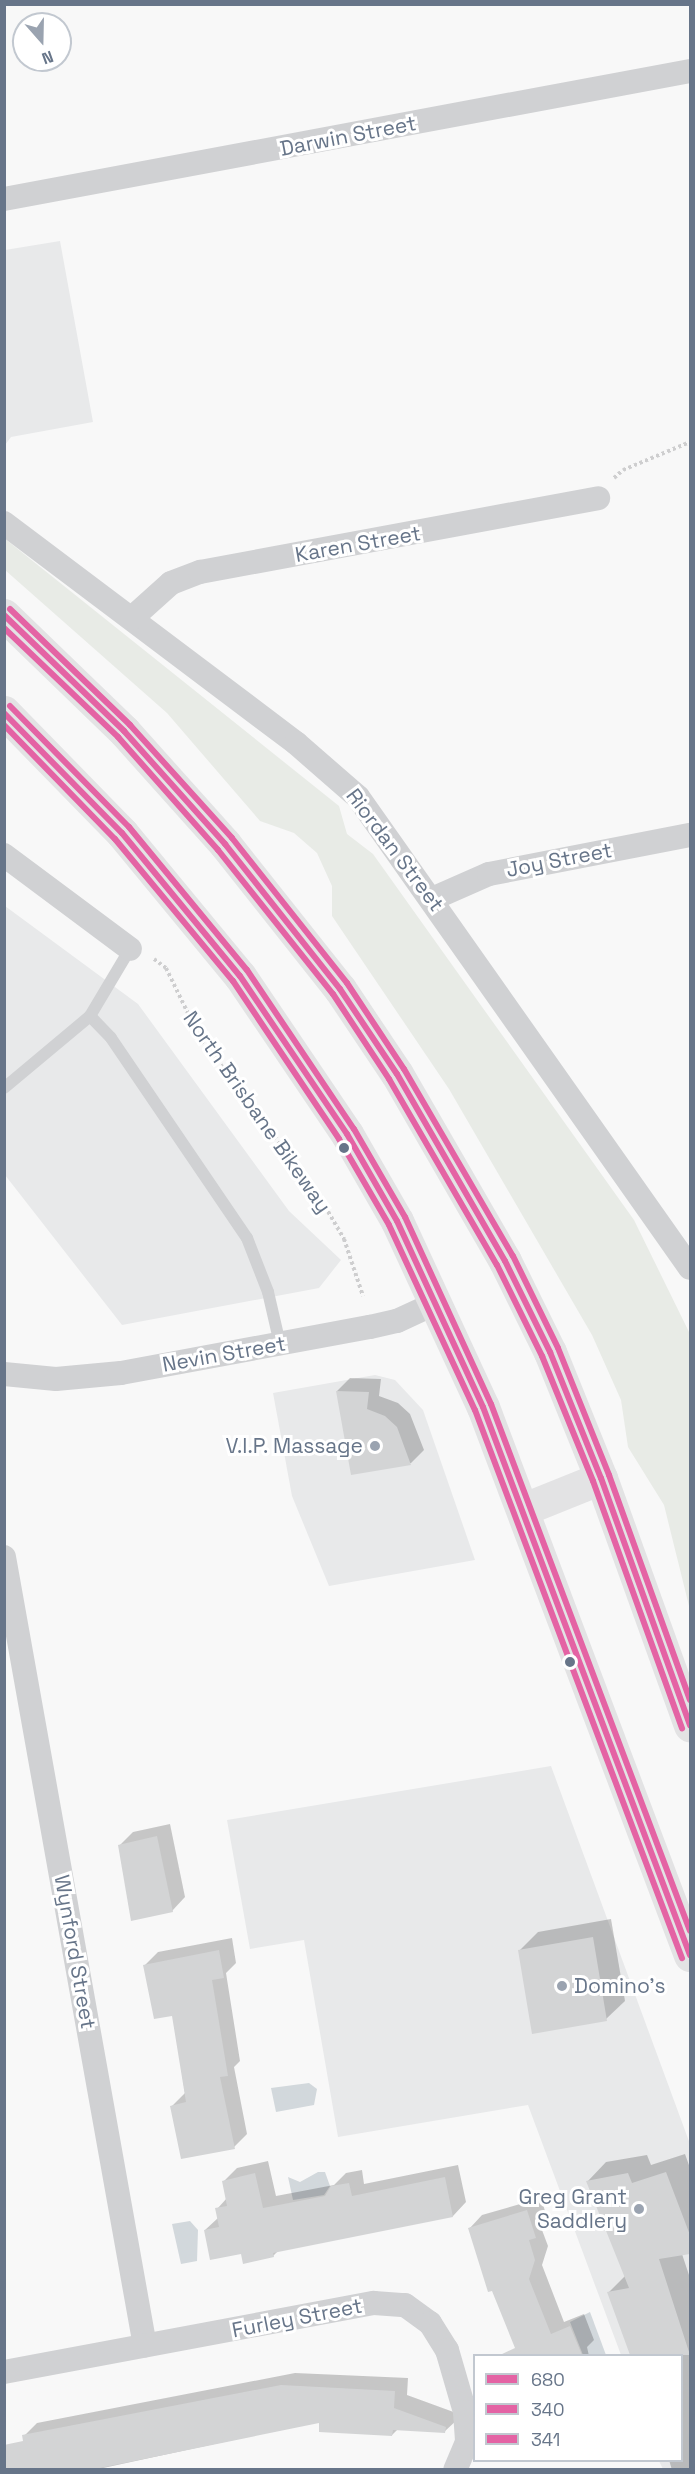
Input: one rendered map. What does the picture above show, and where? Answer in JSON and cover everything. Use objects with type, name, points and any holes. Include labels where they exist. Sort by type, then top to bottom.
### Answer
[{"type":"highway","points":[[4,615],[167,778],[282,913],[340,989],[397,1074],[505,1261],[550,1352],[601,1478],[690,1725]]},
{"type":"highway","points":[[4,712],[122,833],[240,976],[347,1134],[438,1302],[524,1509],[690,1955]]},
{"type":"highway","points":[[524,1509],[601,1478]]},
{"type":"street","name":"Darwin Street","points":[[4,199],[690,71]]},
{"type":"street","name":"Karen Street","points":[[132,618],[171,583],[200,572],[598,498]]},
{"type":"street","name":"Riordan Street","points":[[4,523],[327,767],[358,797],[690,1268]]},
{"type":"street","name":"Joy Street","points":[[432,899],[489,874],[690,835]]},
{"type":"street","points":[[4,855],[130,949]]},
{"type":"street","name":"Nevin Street","points":[[4,1374],[56,1379],[121,1372],[397,1321],[438,1302]]},
{"type":"street","name":"Wynford Street","points":[[4,1557],[145,2346]]},
{"type":"street","name":"Furley Street","points":[[4,2372],[374,2303],[405,2305],[430,2323],[447,2350],[465,2412],[467,2442],[455,2469]]},
{"type":"lane","points":[[4,1088],[90,1016],[130,949]]},
{"type":"lane","points":[[90,1016],[111,1038],[247,1238],[268,1292],[280,1344]]},
{"type":"path","points":[[598,498],[623,470],[690,442]]},
{"type":"path","name":"North Brisbane Bikeway","points":[[130,949],[166,968],[199,1036],[316,1191],[344,1239],[363,1296]]},
{"type":"shaded area","points":[[60,241],[93,422],[11,437],[5,445],[5,250]]},
{"type":"shaded area","points":[[4,538],[339,806],[347,834],[373,854],[634,1220],[690,1334],[690,1610],[664,1505],[628,1447],[621,1400],[592,1335],[449,1089],[332,916],[332,886],[317,853],[294,833],[260,821],[167,713],[5,570]]},
{"type":"shaded area","points":[[5,906],[138,1004],[289,1211],[341,1260],[319,1288],[122,1325],[5,1175]]},
{"type":"shaded area","points":[[375,1375],[395,1380],[423,1410],[475,1560],[329,1586],[292,1496],[273,1393]]},
{"type":"shaded area","points":[[551,1766],[690,2144],[690,2469],[663,2469],[660,2462],[683,2462],[683,2354],[621,2354],[528,2105],[338,2137],[304,1940],[250,1949],[227,1820]]},
{"type":"shaded area","points":[[309,2083],[317,2089],[314,2105],[276,2112],[271,2088]]},
{"type":"shaded area","points":[[318,2172],[325,2172],[330,2186],[324,2195],[293,2200],[288,2177],[300,2182]]},
{"type":"shaded area","points":[[190,2221],[198,2230],[197,2261],[181,2264],[172,2224]]},
{"type":"shaded area","points":[[590,2312],[606,2354],[583,2354],[570,2322]]},
{"type":"building","name":"V.I.P. Massage","points":[[336,1391],[369,1392],[367,1409],[385,1416],[397,1427],[411,1465],[351,1475]]},
{"type":"building","points":[[157,1836],[173,1912],[131,1921],[118,1845]]},
{"type":"building","name":"Domino's","points":[[593,1937],[607,2021],[532,2034],[518,1950]]},
{"type":"building","points":[[219,1950],[224,1978],[212,1980],[228,2076],[220,2077],[235,2149],[181,2159],[170,2106],[186,2102],[172,2016],[154,2019],[143,1965]]},
{"type":"building","points":[[666,2172],[690,2235],[690,2254],[659,2259],[690,2355],[630,2354],[607,2292],[629,2288],[586,2181],[628,2173],[632,2183]]},
{"type":"building","points":[[255,2173],[263,2208],[325,2196],[331,2186],[349,2183],[352,2196],[445,2177],[453,2217],[273,2253],[274,2257],[243,2264],[241,2254],[210,2260],[204,2230],[219,2227],[215,2208],[227,2206],[222,2181]]},
{"type":"building","points":[[527,2210],[536,2238],[529,2240],[535,2260],[529,2279],[551,2334],[570,2326],[582,2354],[502,2354],[515,2348],[492,2291],[488,2292],[468,2228]]},
{"type":"building","points":[[281,2385],[395,2391],[394,2408],[446,2427],[445,2433],[393,2430],[392,2436],[319,2432],[319,2423],[95,2469],[4,2469],[4,2445],[23,2441],[22,2435]]},
{"type":"transit line","name":"341","points":[[10,609],[130,725],[232,838],[347,983],[404,1069],[513,1256],[558,1348],[609,1475],[690,1700]]},
{"type":"transit line","name":"680","points":[[4,615],[124,731],[225,844],[340,989],[397,1074],[505,1261],[550,1352],[601,1478],[690,1725]]},
{"type":"transit line","name":"340","points":[[4,628],[118,737],[218,850],[333,994],[389,1079],[497,1265],[542,1356],[593,1481],[682,1728]]},
{"type":"transit line","name":"341","points":[[10,706],[129,827],[247,970],[354,1129],[405,1217],[491,1404],[690,1931]]},
{"type":"transit line","name":"680","points":[[4,713],[122,833],[240,976],[347,1134],[397,1221],[483,1407],[690,1955]]},
{"type":"transit line","name":"340","points":[[4,725],[115,839],[233,981],[339,1139],[389,1225],[475,1410],[682,1958]]},
{"type":"place","name":"V.I.P. Massage","points":[[375,1446]]},
{"type":"place","name":"Domino's","points":[[562,1986]]},
{"type":"place","name":"Greg Grant Saddlery","points":[[639,2209]]}]
